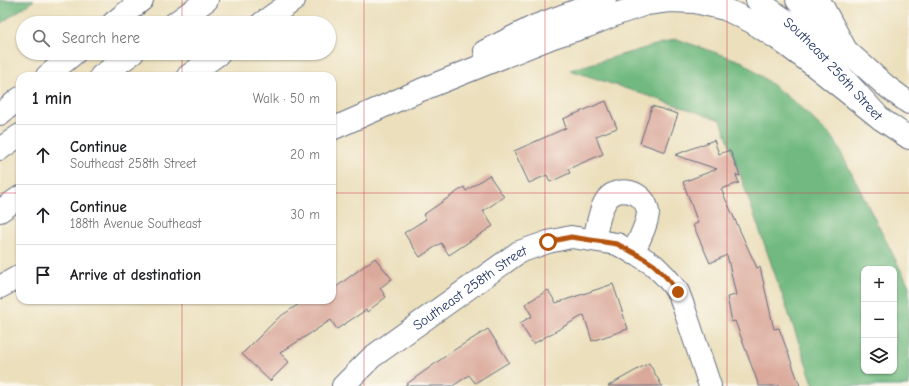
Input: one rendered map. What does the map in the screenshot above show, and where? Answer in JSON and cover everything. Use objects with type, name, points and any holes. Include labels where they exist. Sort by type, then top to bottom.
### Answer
[{"type":"main road","points":[[122,16],[142,0]]},
{"type":"main road","points":[[185,16],[207,0]]},
{"type":"main road","points":[[272,16],[294,0]]},
{"type":"main road","points":[[420,90],[471,59],[535,26],[605,0]]},
{"type":"main road","name":"Southeast 256th Street","points":[[757,0],[795,27],[822,54],[881,119],[909,138]]},
{"type":"main road","name":"Southeast 256th Street","points":[[797,0],[820,27],[886,86],[909,103]]},
{"type":"main road","points":[[819,0],[846,50]]},
{"type":"main road","points":[[336,127],[420,90],[553,38],[646,4],[669,1],[695,2],[725,9],[756,25],[813,65],[881,119]]},
{"type":"main road","points":[[52,72],[67,60]]},
{"type":"main road","points":[[107,72],[123,60]]},
{"type":"main road","points":[[194,72],[210,60]]},
{"type":"main road","points":[[0,114],[16,101]]},
{"type":"main road","points":[[0,149],[16,137]]},
{"type":"main road","points":[[594,240],[602,208],[606,200],[611,195],[627,191],[634,193],[644,201],[648,212],[647,220],[625,248],[654,265],[678,292],[710,386]]},
{"type":"main road","points":[[0,211],[16,200]]},
{"type":"main road","name":"Southeast 258th Street","points":[[343,386],[372,357],[519,252],[548,242],[571,237],[594,240],[625,248]]},
{"type":"main road","points":[[0,287],[16,278]]},
{"type":"green space","points":[[0,0],[34,0],[0,24]]},
{"type":"green space","points":[[676,39],[743,62],[798,105],[834,139],[909,286],[909,386],[814,386],[721,120],[570,70]]},
{"type":"building","points":[[606,101],[617,128],[596,136],[603,154],[568,169],[570,173],[550,182],[547,175],[529,183],[514,151],[566,128],[563,119]]},
{"type":"building","points":[[652,106],[678,114],[665,152],[640,143]]},
{"type":"building","points":[[714,140],[719,154],[730,150],[740,176],[736,175],[739,183],[721,189],[757,268],[760,267],[774,329],[779,328],[800,386],[759,386],[735,321],[732,322],[727,297],[736,295],[727,255],[710,263],[693,225],[698,223],[683,182],[717,169],[675,155]]},
{"type":"building","points":[[489,175],[504,197],[483,211],[493,226],[449,255],[441,243],[420,257],[404,233],[426,219],[423,215],[464,187],[466,191]]},
{"type":"building","points":[[375,258],[392,279],[380,288],[386,297],[367,312],[366,310],[337,329],[331,320],[280,353],[289,362],[270,381],[242,354],[278,318],[299,304],[336,304],[336,287]]},
{"type":"building","points":[[613,284],[628,329],[592,341],[584,315],[533,344],[520,323],[532,316],[525,304],[548,290],[556,303]]},
{"type":"building","points":[[488,329],[509,362],[475,383],[469,375],[453,386],[404,386],[454,350]]},
{"type":"building","points":[[649,363],[662,386],[608,386]]},
{"type":"route","points":[[548,242],[571,237],[617,244],[654,265],[678,292]]}]
